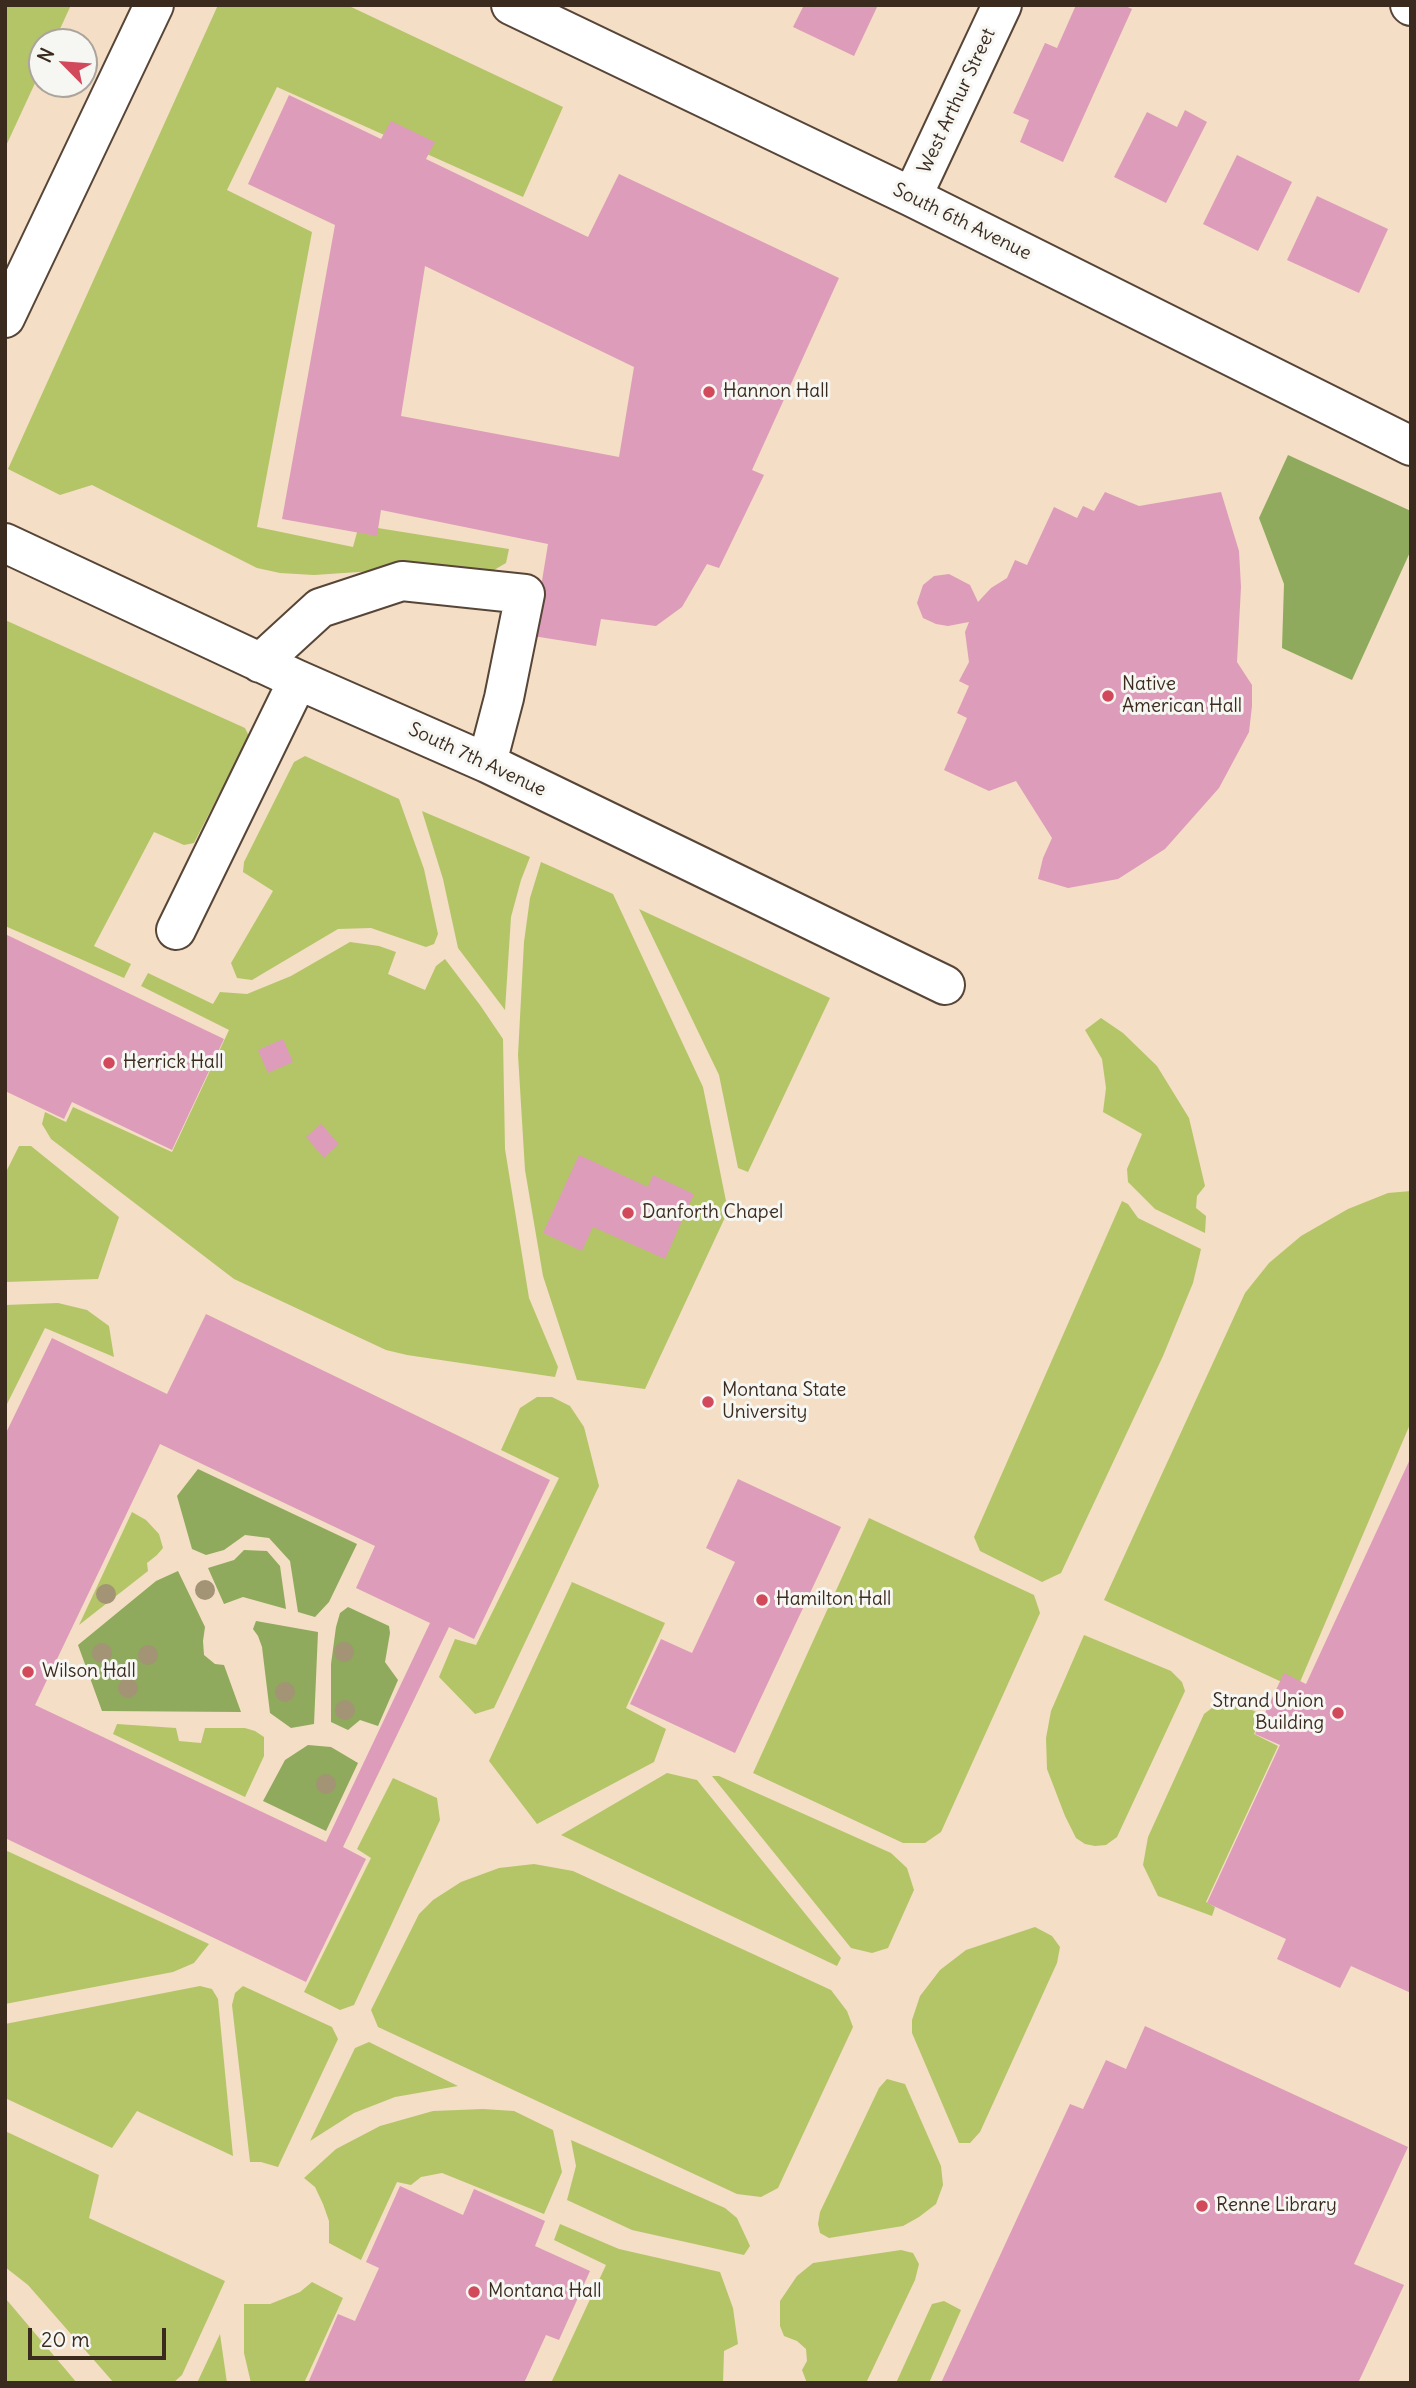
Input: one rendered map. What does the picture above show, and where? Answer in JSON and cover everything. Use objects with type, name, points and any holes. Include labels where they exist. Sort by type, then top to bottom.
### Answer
[{"type":"street","points":[[5,318],[154,5]]},
{"type":"street","name":"South 6th Avenue","points":[[511,5],[912,197],[1411,446]]},
{"type":"street","name":"West Arthur Street","points":[[912,197],[1002,5]]},
{"type":"street","name":"South 7th Avenue","points":[[5,543],[260,663],[487,763],[945,985]]},
{"type":"street","points":[[260,663],[320,607],[402,581],[525,594],[504,698],[487,763]]},
{"type":"street","points":[[176,930],[298,680]]},
{"type":"green space","points":[[5,5],[71,5],[60,28],[28,28],[28,98],[5,148]]},
{"type":"green space","points":[[218,5],[347,5],[563,107],[523,197],[277,87],[227,190],[312,232],[257,527],[353,547],[359,525],[509,549],[506,563],[494,570],[474,573],[389,570],[314,575],[280,573],[257,568],[92,485],[60,495],[8,469]]},
{"type":"green space","points":[[1288,455],[1411,511],[1411,550],[1352,680],[1282,648],[1284,584],[1259,518]]},
{"type":"green space","points":[[5,620],[245,728],[249,736],[194,843],[184,845],[154,832],[94,946],[131,964],[124,978],[5,926]]},
{"type":"green space","points":[[305,756],[399,799],[424,869],[438,934],[434,944],[426,947],[371,928],[338,929],[252,980],[237,978],[231,963],[273,891],[243,872],[244,862],[294,762]]},
{"type":"green space","points":[[422,811],[530,857],[511,917],[505,1010],[458,948],[443,879]]},
{"type":"green space","points":[[541,862],[613,894],[703,1087],[728,1211],[645,1389],[577,1380],[543,1276],[525,1170],[518,1055],[524,942],[530,898]]},
{"type":"green space","points":[[639,909],[830,998],[748,1172],[738,1168],[719,1075]]},
{"type":"green space","points":[[350,942],[379,946],[396,952],[388,974],[425,990],[436,966],[445,959],[503,1039],[505,1149],[529,1298],[558,1367],[555,1377],[386,1350],[234,1279],[51,1139],[42,1124],[45,1112],[66,1122],[73,1107],[172,1152],[229,1030],[141,986],[148,973],[213,1004],[220,992],[247,994],[291,976]]},
{"type":"green space","points":[[1101,1018],[1123,1033],[1157,1066],[1189,1118],[1205,1186],[1197,1196],[1196,1208],[1206,1216],[1205,1233],[1155,1209],[1128,1182],[1127,1169],[1142,1134],[1103,1112],[1106,1088],[1102,1059],[1085,1030]]},
{"type":"green space","points":[[19,1146],[31,1146],[119,1217],[98,1279],[5,1282],[5,1174]]},
{"type":"green space","points":[[1411,1191],[1411,1422],[1297,1689],[1104,1600],[1245,1293],[1269,1263],[1301,1236],[1348,1209],[1388,1193]]},
{"type":"green space","points":[[1122,1201],[1128,1204],[1138,1218],[1201,1249],[1193,1283],[1163,1356],[1061,1573],[1042,1582],[980,1551],[974,1537]]},
{"type":"green space","points":[[58,1303],[87,1310],[109,1326],[114,1357],[45,1328],[5,1408],[5,1305]]},
{"type":"green space","points":[[537,1397],[552,1397],[570,1406],[584,1427],[599,1486],[494,1708],[475,1714],[439,1677],[455,1639],[476,1645],[559,1478],[501,1450],[520,1408]]},
{"type":"green space","points":[[198,1469],[357,1544],[329,1602],[315,1617],[298,1612],[290,1561],[269,1538],[245,1535],[224,1550],[206,1555],[192,1549],[177,1496]]},
{"type":"green space","points":[[132,1512],[146,1520],[159,1534],[163,1548],[147,1563],[148,1571],[79,1625]]},
{"type":"green space","points":[[869,1518],[1034,1595],[1040,1613],[941,1832],[925,1843],[903,1843],[753,1773]]},
{"type":"green space","points":[[244,1550],[267,1551],[280,1566],[286,1609],[243,1597],[224,1604],[208,1568],[234,1560]]},
{"type":"green space","points":[[178,1571],[205,1627],[204,1655],[215,1664],[224,1665],[241,1712],[102,1711],[78,1645],[156,1581]]},
{"type":"green space","points":[[572,1582],[665,1623],[626,1708],[666,1729],[654,1762],[537,1824],[489,1761]]},
{"type":"green space","points":[[348,1607],[389,1626],[385,1662],[398,1680],[378,1726],[360,1720],[348,1730],[331,1722],[331,1664],[340,1613]]},
{"type":"green space","points":[[256,1621],[318,1632],[314,1724],[291,1728],[270,1713],[262,1647],[253,1629]]},
{"type":"green space","points":[[1084,1635],[1171,1671],[1182,1682],[1185,1691],[1117,1837],[1106,1845],[1095,1846],[1076,1838],[1047,1769],[1046,1738],[1051,1711]]},
{"type":"green space","points":[[1225,1698],[1263,1715],[1254,1734],[1278,1746],[1206,1902],[1215,1907],[1212,1916],[1158,1896],[1143,1865],[1148,1837],[1204,1714]]},
{"type":"green space","points":[[117,1724],[176,1728],[179,1741],[201,1743],[205,1728],[245,1728],[264,1737],[264,1756],[245,1797],[113,1734]]},
{"type":"green space","points":[[308,1745],[331,1747],[358,1763],[326,1831],[263,1801],[285,1760]]},
{"type":"green space","points":[[667,1773],[697,1780],[841,1958],[837,1966],[561,1835]]},
{"type":"green space","points":[[712,1776],[719,1776],[891,1853],[907,1868],[914,1890],[888,1948],[872,1953],[851,1948]]},
{"type":"green space","points":[[393,1778],[437,1798],[440,1820],[354,2005],[340,2010],[304,1992],[371,1858],[357,1849]]},
{"type":"green space","points":[[5,1850],[209,1944],[194,1963],[173,1972],[5,2004]]},
{"type":"green space","points":[[534,1864],[573,1871],[831,1990],[847,2011],[853,2027],[778,2188],[761,2197],[737,2194],[378,2027],[371,2010],[419,1914],[433,1900],[461,1882],[499,1868]]},
{"type":"green space","points":[[1035,1927],[1052,1936],[1060,1947],[1057,1963],[980,2132],[970,2143],[959,2143],[912,2033],[912,2020],[920,1996],[940,1970],[966,1950]]},
{"type":"green space","points":[[200,1986],[212,1989],[218,1999],[233,2156],[137,2111],[112,2148],[5,2098],[5,2024]]},
{"type":"green space","points":[[243,1986],[332,2027],[338,2039],[278,2167],[250,2162],[232,2005],[235,1993]]},
{"type":"green space","points":[[369,2042],[458,2086],[395,2097],[354,2113],[310,2141],[355,2048]]},
{"type":"green space","points":[[887,2079],[905,2084],[941,2166],[943,2185],[936,2204],[903,2226],[829,2238],[820,2233],[820,2212],[879,2088]]},
{"type":"green space","points":[[433,2111],[514,2111],[553,2130],[562,2172],[544,2214],[442,2173],[421,2177],[411,2185],[397,2182],[361,2260],[329,2243],[329,2221],[323,2204],[315,2187],[304,2178],[336,2149],[380,2126]]},
{"type":"green space","points":[[5,2131],[99,2175],[89,2218],[225,2281],[182,2375],[173,2383],[114,2383],[28,2285],[5,2267]]},
{"type":"green space","points":[[571,2140],[725,2208],[737,2218],[750,2246],[744,2255],[632,2230],[567,2200],[576,2166]]},
{"type":"green space","points":[[560,2224],[619,2249],[720,2272],[733,2308],[738,2344],[724,2351],[723,2383],[551,2383],[606,2265],[554,2240]]},
{"type":"green space","points":[[901,2250],[913,2253],[919,2264],[915,2280],[866,2383],[807,2383],[802,2370],[807,2361],[806,2349],[797,2341],[784,2336],[780,2326],[780,2301],[797,2276],[813,2263]]},
{"type":"green space","points":[[312,2282],[343,2298],[304,2383],[251,2383],[244,2353],[244,2304],[270,2304],[300,2292]]},
{"type":"green space","points":[[6,2299],[77,2383],[5,2383]]},
{"type":"green space","points":[[944,2301],[961,2310],[929,2383],[896,2383],[932,2304]]},
{"type":"green space","points":[[220,2334],[227,2383],[197,2383]]},
{"type":"building","points":[[804,5],[878,5],[854,56],[793,27]]},
{"type":"building","points":[[1076,5],[1123,5],[1132,9],[1063,162],[1020,142],[1029,120],[1013,113],[1045,43],[1057,48]]},
{"type":"building","name":"Hannon Hall","points":[[289,95],[381,139],[391,121],[435,142],[426,159],[588,237],[619,174],[839,278],[752,470],[764,475],[719,568],[707,564],[682,607],[656,626],[601,619],[596,646],[533,636],[548,544],[381,510],[377,536],[282,519],[335,225],[248,184]],"holes":[[[425,266],[634,367],[619,457],[401,416]]]},
{"type":"building","points":[[1185,110],[1207,122],[1166,203],[1114,177],[1147,112],[1177,127]]},
{"type":"building","points":[[1237,155],[1292,182],[1258,251],[1203,224]]},
{"type":"building","points":[[1317,196],[1388,229],[1359,293],[1287,260]]},
{"type":"building","name":"Native American Hall","points":[[1105,492],[1139,506],[1221,492],[1239,551],[1241,587],[1237,662],[1252,685],[1252,706],[1249,732],[1219,788],[1165,849],[1118,879],[1068,888],[1038,879],[1052,838],[1016,781],[989,791],[944,770],[967,718],[957,713],[969,686],[959,681],[969,662],[965,632],[969,622],[948,626],[936,624],[923,618],[917,603],[923,585],[934,576],[949,574],[970,585],[978,602],[991,588],[1007,578],[1015,560],[1027,565],[1054,507],[1077,518],[1083,506],[1094,511]]},
{"type":"building","name":"Herrick Hall","points":[[5,934],[224,1039],[172,1150],[72,1102],[64,1119],[5,1091]]},
{"type":"building","points":[[283,1039],[293,1062],[268,1073],[258,1050]]},
{"type":"building","points":[[321,1124],[339,1144],[324,1158],[306,1137]]},
{"type":"building","points":[[579,1155],[648,1187],[653,1175],[694,1194],[665,1259],[593,1227],[582,1251],[543,1233]]},
{"type":"building","name":"Wilson Hall","points":[[206,1314],[550,1480],[474,1639],[449,1627],[343,1847],[366,1859],[306,1982],[5,1838],[5,1435],[52,1338],[167,1394]],"holes":[[[160,1444],[375,1546],[356,1588],[430,1623],[326,1842],[35,1705]]]},
{"type":"building","name":"Strand Union Building","points":[[1411,1457],[1411,1993],[1351,1966],[1340,1988],[1277,1959],[1286,1939],[1207,1903],[1280,1745],[1255,1734],[1284,1673],[1306,1684]]},
{"type":"building","name":"Hamilton Hall","points":[[738,1479],[841,1527],[735,1753],[630,1704],[661,1639],[692,1653],[735,1562],[706,1548]]},
{"type":"building","name":"Renne Library","points":[[1145,2026],[1408,2147],[1354,2264],[1404,2285],[1358,2383],[941,2383],[1070,2104],[1083,2109],[1106,2060],[1126,2069]]},
{"type":"building","name":"Montana Hall","points":[[400,2186],[463,2215],[474,2189],[545,2221],[535,2246],[590,2271],[559,2340],[546,2335],[524,2383],[308,2383],[338,2314],[355,2321],[379,2268],[366,2262]]},
{"type":"place","name":"Hannon Hall","points":[[709,392]]},
{"type":"place","name":"Native American Hall","points":[[1108,696]]},
{"type":"place","name":"Herrick Hall","points":[[109,1063]]},
{"type":"place","name":"Danforth Chapel","points":[[628,1213]]},
{"type":"place","name":"Montana State University","points":[[708,1402]]},
{"type":"place","name":"Hamilton Hall","points":[[762,1600]]},
{"type":"place","name":"Wilson Hall","points":[[28,1672]]},
{"type":"place","name":"Strand Union Building","points":[[1338,1713]]},
{"type":"place","name":"Renne Library","points":[[1202,2206]]},
{"type":"place","name":"Montana Hall","points":[[474,2292]]}]
